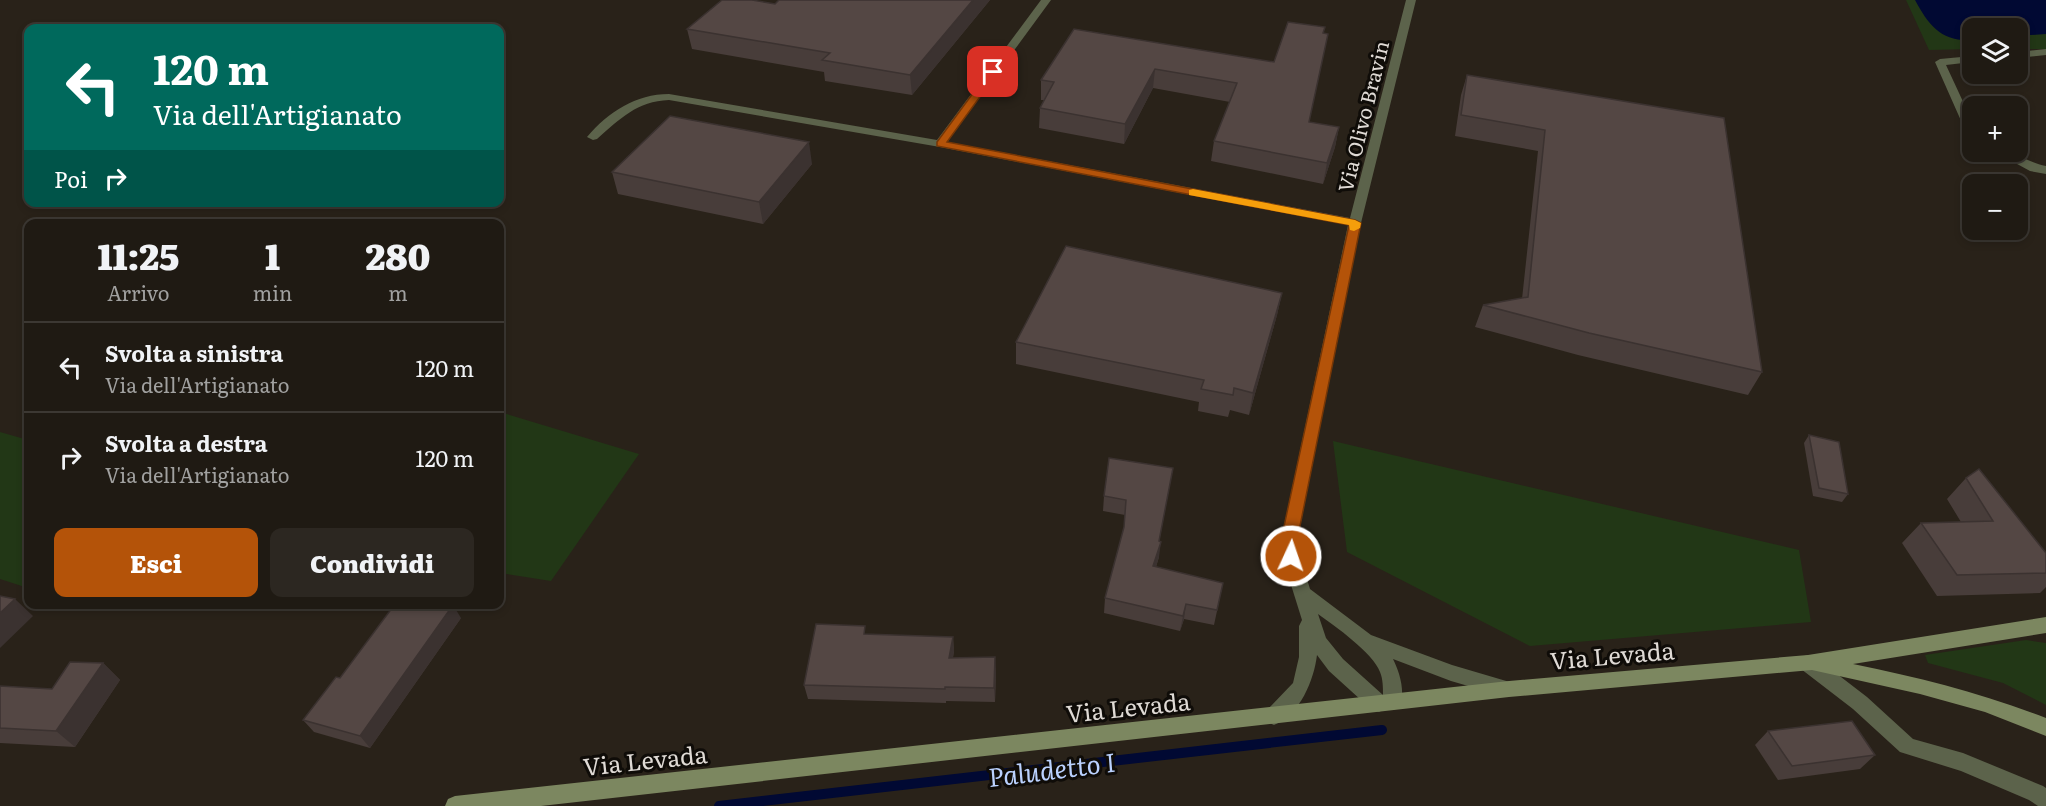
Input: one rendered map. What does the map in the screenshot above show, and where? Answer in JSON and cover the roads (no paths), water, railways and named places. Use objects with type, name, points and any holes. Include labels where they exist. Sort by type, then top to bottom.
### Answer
[{"type":"main road","name":"Via Levada","points":[[455,806],[1509,689],[1808,663],[2043,627]]},
{"type":"main road","name":"Via Levada","points":[[1808,663],[1920,686],[1986,704],[2046,727]]},
{"type":"street","points":[[940,144],[1046,0]]},
{"type":"street","name":"Via Olivo Bravin","points":[[1308,617],[1304,594],[1291,556],[1291,531],[1355,223],[1411,0]]},
{"type":"street","points":[[2028,54],[2046,52]]},
{"type":"street","points":[[1962,60],[1940,62],[1962,110]]},
{"type":"street","points":[[593,137],[634,101],[655,96],[940,144],[1355,223]]},
{"type":"street","points":[[2022,162],[2034,168],[2046,170]]},
{"type":"street","points":[[1304,594],[1361,639],[1385,662],[1392,680],[1385,703],[1336,665],[1318,642],[1308,617]]},
{"type":"street","points":[[1274,716],[1301,687],[1308,657],[1308,617]]},
{"type":"street","points":[[1361,639],[1451,673],[1509,689]]},
{"type":"street","points":[[1808,663],[1860,703],[1907,746],[1964,762],[2036,793],[2046,800]]},
{"type":"water","points":[[1915,0],[2046,0],[2046,34],[2028,35],[2028,18],[1962,18],[1962,40],[1944,35],[1926,18]]},
{"type":"waterway","name":"Paludetto I","points":[[719,806],[1382,730]]}]
